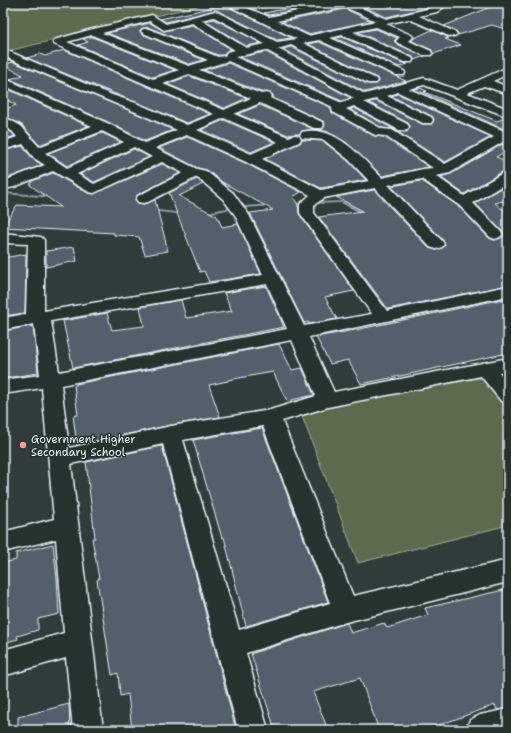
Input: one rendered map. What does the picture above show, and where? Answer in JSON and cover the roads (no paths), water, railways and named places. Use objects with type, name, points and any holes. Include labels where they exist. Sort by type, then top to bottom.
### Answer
[{"type":"street","points":[[227,3],[268,20],[306,40]]},
{"type":"street","points":[[268,20],[345,3],[408,37],[401,41],[427,53]]},
{"type":"street","points":[[229,58],[231,54],[306,40],[320,33],[333,34],[344,27],[358,28],[434,10],[445,3]]},
{"type":"street","points":[[419,6],[434,10]]},
{"type":"street","points":[[217,60],[146,31],[216,14],[403,127]]},
{"type":"street","points":[[293,15],[306,22]]},
{"type":"street","points":[[410,16],[452,34]]},
{"type":"street","points":[[164,26],[152,18],[92,32],[58,42],[288,142]]},
{"type":"street","points":[[192,20],[243,51]]},
{"type":"street","points":[[344,27],[408,60]]},
{"type":"street","points":[[92,32],[260,98],[318,125],[305,132],[306,135]]},
{"type":"street","points":[[320,33],[400,73]]},
{"type":"street","points":[[292,42],[372,81]]},
{"type":"street","points":[[3,52],[132,106],[301,184],[313,200]]},
{"type":"street","points":[[154,83],[217,60],[229,58],[337,104],[336,109]]},
{"type":"street","points":[[457,94],[507,72]]},
{"type":"street","points":[[3,81],[40,99],[103,126],[194,173],[201,174],[228,196],[242,215],[273,278],[328,400]]},
{"type":"street","points":[[336,109],[359,100],[377,96],[424,81],[506,112]]},
{"type":"street","points":[[484,82],[508,91]]},
{"type":"street","points":[[9,184],[61,170],[184,130],[293,85]]},
{"type":"street","points":[[400,89],[468,121],[506,135]]},
{"type":"street","points":[[377,96],[426,120],[379,132]]},
{"type":"street","points":[[336,109],[379,132],[388,133],[445,170]]},
{"type":"street","points":[[3,120],[17,129],[39,155],[94,189],[162,157]]},
{"type":"street","points":[[37,152],[103,126]]},
{"type":"street","points":[[250,160],[306,135],[327,138],[354,157],[436,244]]},
{"type":"street","points":[[313,200],[423,173],[445,170],[506,135]]},
{"type":"street","points":[[3,146],[25,139]]},
{"type":"street","points":[[143,199],[194,173]]},
{"type":"street","points":[[423,173],[464,202],[495,234]]},
{"type":"street","points":[[464,202],[508,176]]},
{"type":"street","points":[[313,200],[307,214],[383,317]]},
{"type":"street","points":[[3,238],[36,240],[39,318],[52,380],[88,730]]},
{"type":"street","points":[[3,324],[273,278]]},
{"type":"street","points":[[3,387],[52,380],[383,317],[508,291]]},
{"type":"street","points":[[60,458],[171,434],[270,417],[328,400],[508,364]]},
{"type":"street","points":[[486,369],[508,396]]},
{"type":"street","points":[[270,417],[346,610]]},
{"type":"street","points":[[171,434],[253,730]]},
{"type":"street","points":[[3,542],[66,526]]},
{"type":"street","points":[[230,645],[346,610],[508,571]]},
{"type":"street","points":[[3,663],[78,642]]},
{"type":"street","points":[[480,730],[508,723]]},
{"type":"waterway","points":[[3,193],[53,197]]},
{"type":"waterway","points":[[291,204],[342,202],[368,215]]},
{"type":"waterway","points":[[204,214],[231,208],[273,205]]},
{"type":"waterway","points":[[151,210],[184,214]]},
{"type":"place","name":"Government Higher Secondary School","points":[[23,445]]}]
